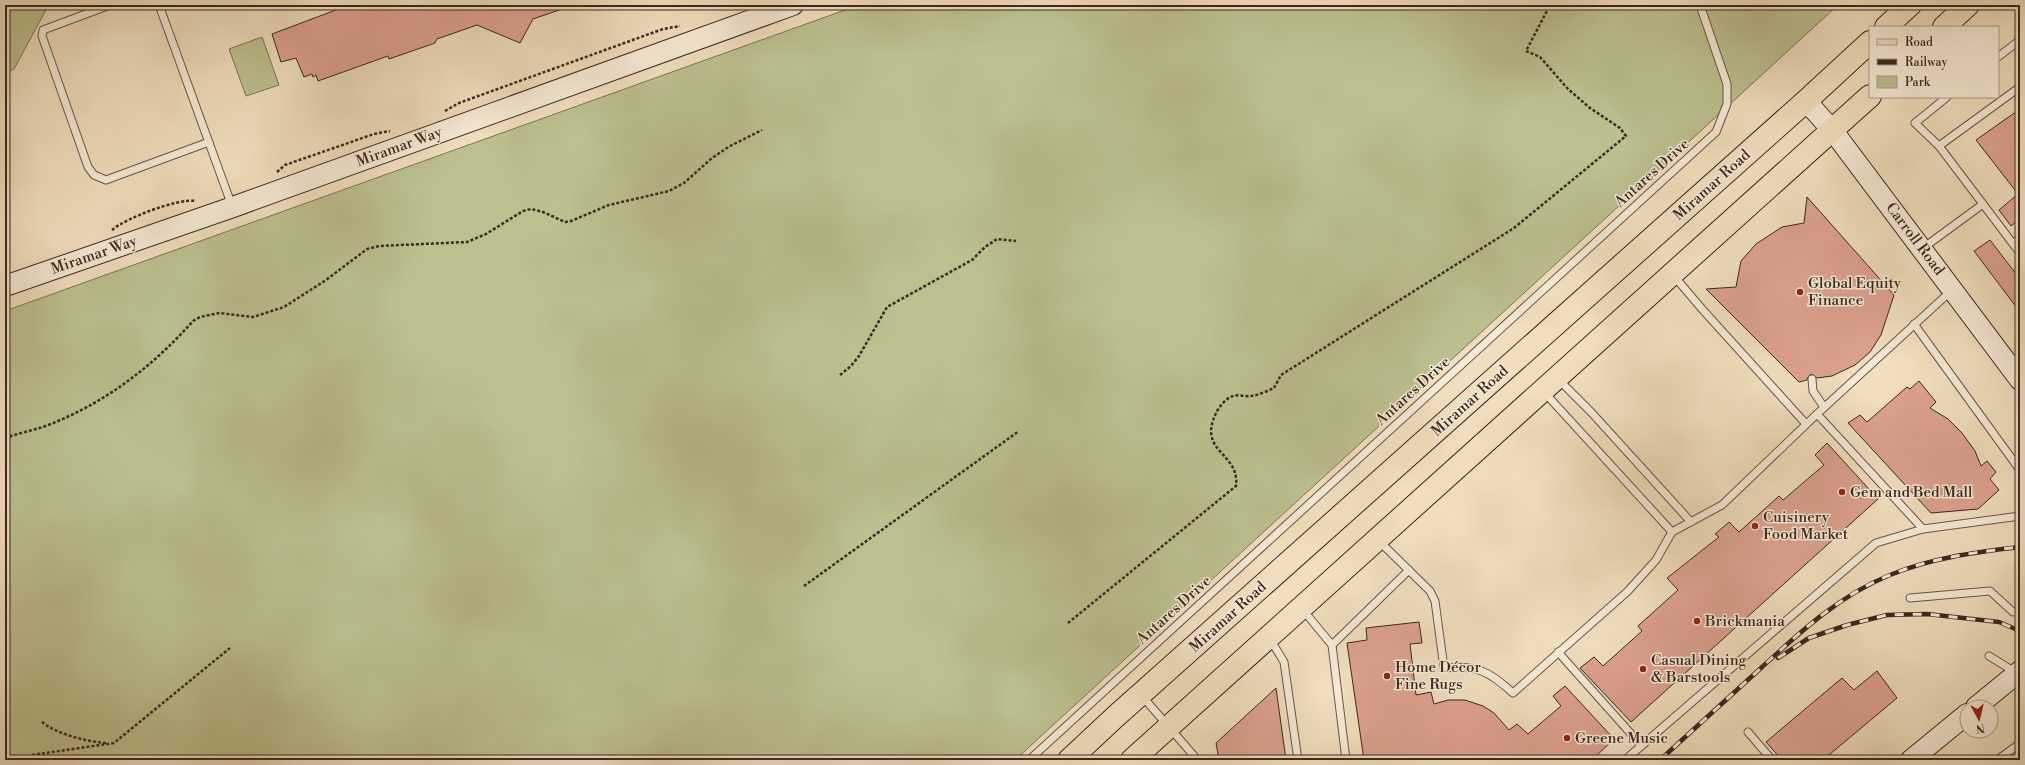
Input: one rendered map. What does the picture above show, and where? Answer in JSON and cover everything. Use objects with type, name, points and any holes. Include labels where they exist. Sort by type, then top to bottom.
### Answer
[{"type":"main road","points":[[1887,26],[1910,5]]},
{"type":"main road","points":[[1945,26],[1968,5]]},
{"type":"main road","name":"Miramar Road","points":[[1069,760],[1869,43]]},
{"type":"main road","points":[[1132,760],[1833,131],[1869,97]]},
{"type":"street","name":"Miramar Way","points":[[5,286],[233,207],[755,11],[793,5]]},
{"type":"street","name":"Carroll Road","points":[[1806,101],[1833,131],[2020,380]]},
{"type":"street","points":[[1986,699],[2018,672]]},
{"type":"street","points":[[1911,760],[1959,721]]},
{"type":"lane","points":[[110,5],[44,30],[42,36],[88,167],[94,175],[106,180],[209,142]]},
{"type":"lane","points":[[159,5],[233,207]]},
{"type":"lane","name":"Antares Drive","points":[[1029,760],[1716,132],[1727,104],[1727,84],[1700,5]]},
{"type":"lane","points":[[1999,56],[2020,40]]},
{"type":"lane","points":[[1939,146],[2020,87]]},
{"type":"lane","points":[[1946,98],[1915,122],[1939,146],[2020,253]]},
{"type":"lane","points":[[1922,249],[1983,204]]},
{"type":"lane","points":[[2013,244],[2020,238]]},
{"type":"lane","points":[[1673,274],[1702,309],[1806,424]]},
{"type":"lane","points":[[1378,540],[1430,592],[1435,601],[1444,668],[1464,666],[1481,670],[1497,679],[1513,693],[1628,591],[1656,560],[1672,532],[1722,504],[1824,407],[1952,290]]},
{"type":"lane","points":[[1914,324],[2020,470]]},
{"type":"lane","points":[[1812,379],[1813,391],[1824,407]]},
{"type":"lane","points":[[1550,385],[1591,412],[1691,522]]},
{"type":"lane","points":[[1550,385],[1672,532]]},
{"type":"lane","points":[[1817,414],[1923,529]]},
{"type":"lane","points":[[1625,760],[1876,543],[1923,529],[2020,516]]},
{"type":"lane","points":[[1332,645],[1409,570]]},
{"type":"lane","points":[[1910,598],[1990,591],[2013,612],[2020,611]]},
{"type":"lane","points":[[1302,608],[1332,645],[1346,760]]},
{"type":"lane","points":[[1269,638],[1284,662],[1298,760]]},
{"type":"lane","points":[[1558,652],[1641,745]]},
{"type":"lane","points":[[1989,656],[2018,672]]},
{"type":"lane","points":[[1141,694],[1170,726],[1195,756],[1196,760]]},
{"type":"lane","points":[[1748,732],[1772,760]]},
{"type":"lane","points":[[1997,760],[2018,745],[2020,760]]},
{"type":"path","points":[[1068,623],[1236,486],[1237,476],[1233,467],[1212,441],[1210,426],[1219,406],[1232,396],[1252,396],[1274,388],[1281,375],[1514,228],[1626,136],[1620,128],[1590,108],[1568,89],[1540,57],[1526,51],[1550,5]]},
{"type":"path","points":[[5,438],[57,422],[119,388],[150,365],[193,321],[200,317],[219,313],[253,317],[284,307],[326,280],[367,249],[379,246],[467,242],[486,234],[523,211],[531,209],[543,212],[565,222],[570,221],[609,205],[669,191],[684,183],[712,158],[730,146],[762,130]]},
{"type":"path","points":[[840,375],[851,366],[859,356],[888,307],[972,260],[985,247],[997,239],[1016,241]]},
{"type":"path","points":[[804,586],[1019,431]]},
{"type":"path","points":[[32,754],[114,743],[230,648]]},
{"type":"path","points":[[42,722],[58,733],[94,742],[114,743]]},
{"type":"green space","points":[[5,5],[56,5],[47,8],[14,69],[5,73]]},
{"type":"green space","points":[[859,5],[1838,5],[1015,760],[5,760],[5,311]]},
{"type":"green space","points":[[262,37],[279,85],[246,96],[229,49]]},
{"type":"building","points":[[349,5],[567,5],[568,7],[533,19],[520,43],[477,25],[437,39],[435,43],[389,59],[388,56],[318,81],[316,75],[313,77],[312,74],[304,77],[296,58],[281,62],[272,34]]},
{"type":"building","points":[[2020,109],[2020,219],[2011,226],[1999,210],[2018,194],[1976,140]]},
{"type":"building","name":"Global Equity Finance","points":[[1807,197],[1894,295],[1881,335],[1870,352],[1855,365],[1832,376],[1817,378],[1811,374],[1807,380],[1799,382],[1706,289],[1736,287],[1741,261],[1756,244],[1782,227],[1804,223]]},
{"type":"building","points":[[1990,240],[2020,279],[2020,312],[1974,251]]},
{"type":"building","points":[[1919,381],[1936,402],[1930,408],[1948,419],[1962,433],[1975,451],[1981,466],[1987,461],[1996,472],[1990,479],[1999,490],[1978,509],[1931,513],[1848,423],[1860,415],[1867,422],[1907,387],[1910,389]]},
{"type":"building","points":[[1827,443],[1878,499],[1631,722],[1580,668],[1594,657],[1603,666],[1642,631],[1638,626],[1678,590],[1667,578],[1719,537],[1715,534],[1729,522],[1739,532],[1779,496],[1783,500],[1824,465],[1815,455]]},
{"type":"building","points":[[1419,622],[1422,643],[1410,644],[1416,695],[1431,692],[1434,704],[1448,700],[1465,700],[1483,706],[1494,713],[1509,730],[1517,724],[1528,734],[1561,706],[1553,696],[1565,686],[1614,739],[1592,760],[1364,760],[1347,643],[1367,640],[1366,628]]},
{"type":"building","points":[[1877,671],[1897,698],[1823,760],[1782,760],[1766,742],[1842,678],[1854,690]]},
{"type":"building","points":[[1276,688],[1286,760],[1219,760],[1216,743]]},
{"type":"railway","points":[[1660,760],[1806,628],[1854,593],[1890,575],[1921,564],[1970,554],[2020,547]]},
{"type":"railway","points":[[1778,658],[1809,638],[1847,625],[1887,615],[1927,614],[1999,622],[2020,631]]},
{"type":"place","name":"Global Equity Finance","points":[[1800,292]]},
{"type":"place","name":"Gem and Bed Mall","points":[[1842,492]]},
{"type":"place","name":"Cuisinery Food Market","points":[[1755,526]]},
{"type":"place","name":"Brickmania","points":[[1697,621]]},
{"type":"place","name":"Casual Dining & Barstools","points":[[1643,669]]},
{"type":"place","name":"Home Décor Fine Rugs","points":[[1387,676]]},
{"type":"place","name":"Greene Music","points":[[1567,738]]}]
